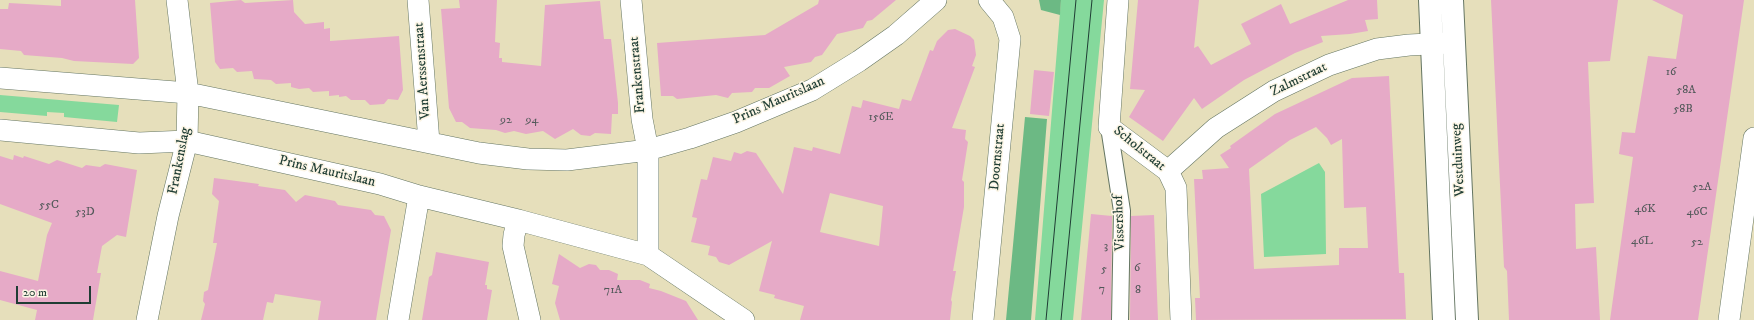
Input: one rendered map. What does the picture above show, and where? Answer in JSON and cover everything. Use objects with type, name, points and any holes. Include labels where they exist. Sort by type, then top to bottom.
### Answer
[{"type":"main road","name":"Westduinweg","points":[[1430,0],[1444,320]]},
{"type":"main road","name":"Westduinweg","points":[[1452,0],[1467,320]]},
{"type":"street","name":"Frankenslag","points":[[147,320],[168,216],[187,141],[188,93],[177,0]]},
{"type":"street","name":"Van Aerssenstraat","points":[[418,0],[429,142]]},
{"type":"street","name":"Frankenstraat","points":[[631,0],[642,119],[648,150]]},
{"type":"street","name":"Prins Mauritslaan","points":[[0,78],[188,93],[492,155],[528,159],[567,160],[648,150],[690,138],[723,126],[812,90],[896,35],[936,0]]},
{"type":"street","name":"Doornstraat","points":[[983,320],[1010,39],[1003,17],[989,0]]},
{"type":"street","name":"Scholstraat","points":[[1118,0],[1109,127],[1168,171],[1176,188],[1181,320]]},
{"type":"street","name":"Zalmstraat","points":[[1168,171],[1216,128],[1274,91],[1329,65],[1377,49],[1454,43]]},
{"type":"street","name":"Vissershof","points":[[1109,127],[1122,211],[1120,320]]},
{"type":"street","name":"Prins Mauritslaan","points":[[0,130],[139,142],[187,141],[380,184],[420,196],[518,220],[648,255],[744,320]]},
{"type":"street","points":[[1729,320],[1754,138]]},
{"type":"street","points":[[648,150],[648,255]]},
{"type":"street","points":[[398,320],[420,196]]},
{"type":"street","points":[[518,220],[513,246],[530,320]]},
{"type":"green space","points":[[1039,0],[1061,0],[1060,15],[1041,10]]},
{"type":"green space","points":[[1061,0],[1104,0],[1073,320],[1035,320]]},
{"type":"green space","points":[[0,95],[119,105],[117,122],[64,117],[64,113],[47,112],[47,116],[0,112]]},
{"type":"green space","points":[[1025,117],[1047,119],[1031,320],[1006,320]]},
{"type":"green space","points":[[1319,163],[1325,172],[1326,254],[1264,257],[1261,194]]},
{"type":"building","points":[[61,0],[135,0],[139,58],[133,64],[74,61],[62,58],[24,55],[21,51],[0,49],[0,9],[8,9],[9,3],[61,6]]},
{"type":"building","points":[[241,0],[245,3],[293,0],[294,12],[305,24],[324,22],[324,29],[330,28],[330,41],[399,36],[403,90],[398,100],[388,99],[384,104],[370,105],[365,100],[351,100],[346,96],[339,97],[339,95],[329,96],[329,91],[313,92],[309,88],[299,89],[291,87],[291,83],[276,84],[271,80],[254,79],[252,71],[237,72],[233,68],[220,69],[215,62],[210,3]]},
{"type":"building","points":[[459,0],[497,0],[495,42],[500,43],[499,58],[502,58],[502,62],[541,66],[545,5],[600,1],[604,39],[611,39],[618,103],[618,114],[612,114],[611,134],[595,133],[590,136],[581,135],[573,129],[555,139],[543,131],[526,134],[514,131],[505,133],[496,130],[470,128],[462,122],[456,122],[449,108],[441,9],[460,8]]},
{"type":"building","points":[[819,0],[896,0],[872,20],[867,21],[863,28],[837,34],[822,55],[815,57],[811,62],[784,67],[790,76],[769,88],[755,88],[752,92],[732,93],[728,98],[716,95],[677,99],[673,96],[661,96],[657,43],[765,35],[818,4]]},
{"type":"building","points":[[1138,0],[1199,0],[1194,48],[1198,46],[1211,65],[1251,44],[1241,24],[1281,4],[1290,24],[1348,0],[1377,0],[1378,19],[1365,20],[1368,31],[1321,36],[1323,42],[1295,53],[1244,80],[1202,109],[1194,98],[1163,141],[1129,117],[1145,90],[1130,89]]},
{"type":"building","points":[[1491,0],[1618,0],[1610,61],[1588,62],[1594,203],[1575,204],[1576,249],[1596,247],[1600,320],[1509,320],[1507,271],[1504,267]]},
{"type":"building","points":[[1652,0],[1744,0],[1698,320],[1610,320],[1633,157],[1619,154],[1622,132],[1635,133],[1648,56],[1676,59],[1683,15]]},
{"type":"building","points":[[955,29],[970,36],[974,40],[976,55],[972,66],[975,67],[952,128],[966,130],[965,139],[968,142],[962,180],[964,182],[964,207],[953,271],[956,271],[951,300],[950,320],[800,320],[804,306],[774,298],[775,295],[759,291],[772,241],[729,265],[719,262],[716,257],[708,255],[710,246],[691,242],[697,218],[692,217],[701,179],[707,180],[713,157],[731,161],[734,152],[741,154],[747,151],[756,153],[783,194],[794,147],[812,151],[813,147],[840,154],[852,106],[861,108],[863,100],[899,109],[902,99],[911,101],[930,50],[933,51],[937,41],[948,30]],"holes":[[[830,193],[883,206],[879,246],[820,232]]]},
{"type":"building","points":[[1034,70],[1054,72],[1049,116],[1030,114]]},
{"type":"building","points":[[1389,76],[1399,273],[1404,273],[1406,319],[1196,320],[1195,298],[1200,298],[1194,179],[1203,179],[1202,170],[1229,168],[1220,155],[1231,148],[1230,146],[1275,114],[1352,78]],"holes":[[[1316,127],[1327,138],[1331,145],[1342,139],[1344,208],[1366,207],[1368,248],[1339,248],[1339,265],[1254,269],[1249,169],[1290,140]]]},
{"type":"building","points":[[14,155],[23,158],[24,156],[49,164],[57,160],[82,168],[86,165],[100,167],[105,164],[137,170],[126,237],[117,235],[102,246],[97,273],[101,273],[93,320],[35,320],[37,310],[0,300],[0,271],[38,281],[47,235],[52,223],[0,204],[0,156],[13,160]]},
{"type":"building","points":[[214,178],[259,184],[258,186],[285,190],[296,202],[305,195],[335,201],[338,205],[371,210],[375,215],[384,216],[391,230],[376,320],[318,320],[321,301],[275,294],[273,303],[267,302],[263,320],[201,320],[205,304],[203,301],[204,292],[208,290],[217,243],[213,243],[219,201],[212,194]]},
{"type":"building","points":[[1091,214],[1112,216],[1111,320],[1081,320]]},
{"type":"building","points":[[1154,215],[1158,320],[1130,320],[1131,216]]},
{"type":"building","points":[[436,252],[489,262],[485,285],[487,285],[487,289],[492,290],[487,320],[422,320],[429,277],[432,275]]},
{"type":"building","points":[[559,254],[580,268],[589,264],[596,265],[600,270],[609,270],[618,274],[617,280],[640,280],[650,284],[649,288],[686,301],[698,320],[560,320],[555,303],[559,286],[552,284]]},
{"type":"tram line","points":[[1046,320],[1076,0]]},
{"type":"tram line","points":[[1061,320],[1092,0]]}]
